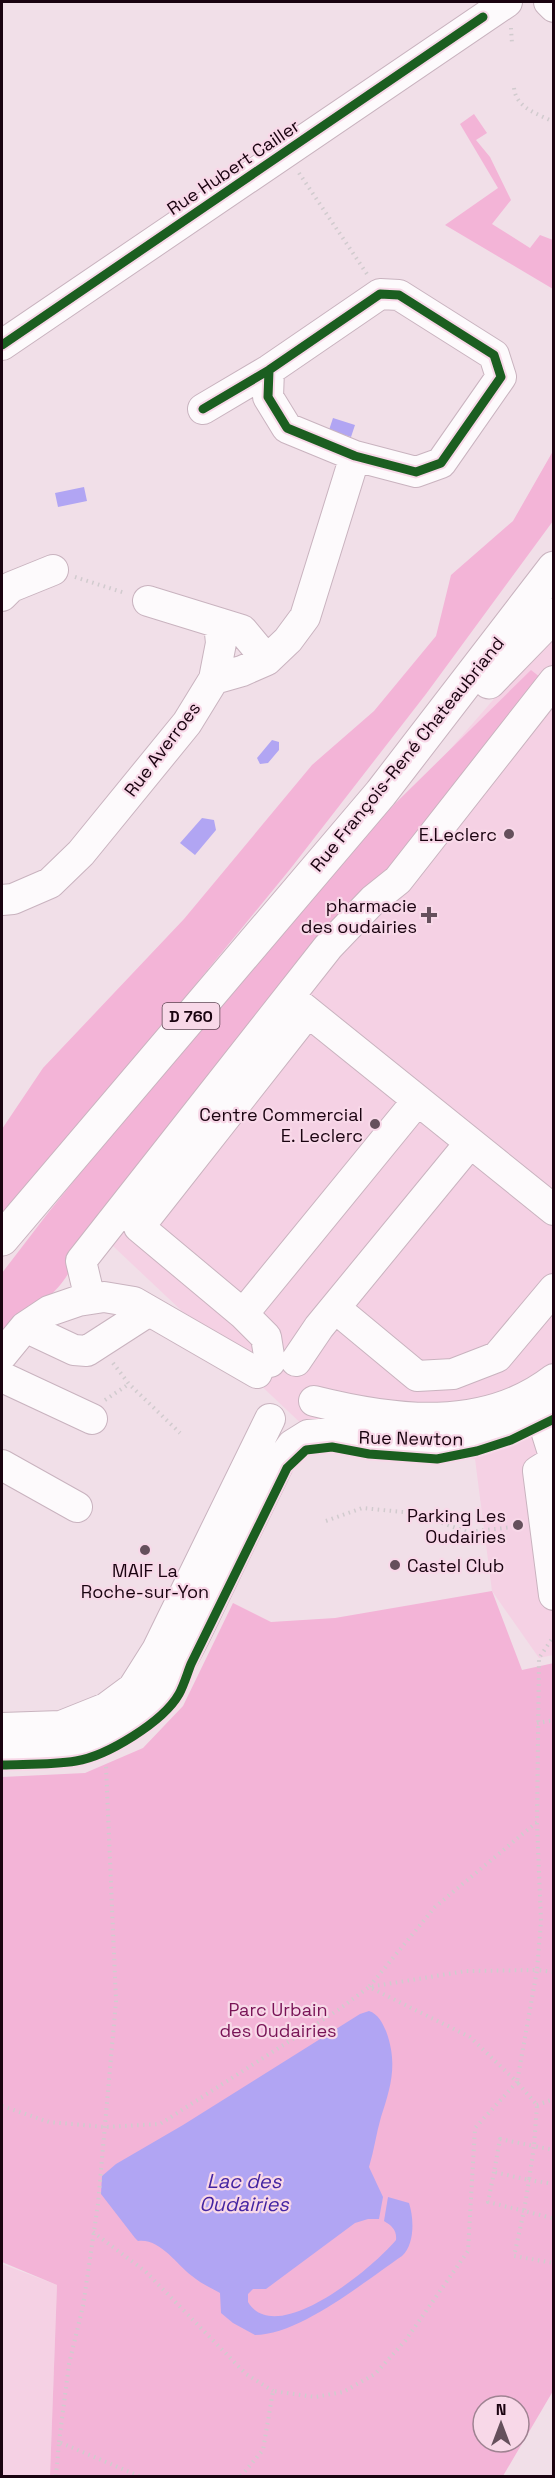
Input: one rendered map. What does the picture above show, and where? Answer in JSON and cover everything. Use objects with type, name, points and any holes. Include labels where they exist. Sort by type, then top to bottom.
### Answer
[{"type":"main road","name":"Rue François-René Chateaubriand","points":[[2,1239],[381,793],[554,568]]},
{"type":"main road","points":[[381,793],[554,615]]},
{"type":"street","points":[[549,2],[554,7]]},
{"type":"street","name":"Rue Hubert Cailler","points":[[2,345],[509,11]]},
{"type":"street","points":[[203,409],[269,370],[380,294],[399,295],[494,355],[501,376],[441,463],[416,472],[354,456],[288,428],[268,397],[269,370]]},
{"type":"street","points":[[219,624],[221,643],[214,679],[242,672],[267,660],[288,640],[305,616],[354,456]]},
{"type":"street","points":[[2,596],[11,587],[53,570]]},
{"type":"street","points":[[148,601],[242,630],[267,660]]},
{"type":"street","name":"Rue Averroes","points":[[2,900],[50,883],[81,853],[187,723],[214,679]]},
{"type":"street","points":[[274,1365],[266,1337],[243,1314],[139,1227],[298,1004],[328,946],[373,900],[398,880],[554,681]]},
{"type":"street","points":[[298,1004],[554,1210]]},
{"type":"street","points":[[90,1299],[81,1261],[298,1004]]},
{"type":"street","points":[[243,1314],[417,1101]]},
{"type":"street","points":[[308,1417],[288,1422],[270,1419],[261,1413],[255,1404],[252,1394],[253,1383],[335,1308],[470,1143]]},
{"type":"street","points":[[335,1308],[417,1376],[453,1374],[497,1357],[554,1289]]},
{"type":"street","points":[[2,1355],[25,1327],[49,1311],[78,1301],[104,1298],[134,1302],[149,1311],[274,1365],[311,1373],[315,1382],[308,1417],[279,1463],[188,1648],[167,1685],[140,1715],[105,1740],[83,1748],[57,1753],[2,1755]]},
{"type":"street","points":[[25,1327],[74,1350],[87,1351],[149,1311]]},
{"type":"street","points":[[2,1377],[99,1410]]},
{"type":"street","points":[[548,1401],[554,1456]]},
{"type":"street","name":"Rue Newton","points":[[308,1417],[358,1412],[430,1420],[548,1401]]},
{"type":"street","points":[[2,1728],[61,1726],[106,1708],[133,1688],[157,1650],[270,1419]]},
{"type":"street","points":[[554,1461],[538,1471],[554,1595]]},
{"type":"street","points":[[2,1466],[77,1507]]},
{"type":"path","points":[[509,11],[512,44]]},
{"type":"path","points":[[514,88],[523,106],[554,122]]},
{"type":"path","points":[[294,165],[372,282]]},
{"type":"path","points":[[53,570],[148,601]]},
{"type":"path","points":[[99,1343],[129,1384],[180,1433]]},
{"type":"path","points":[[99,1410],[129,1384]]},
{"type":"path","points":[[326,1521],[362,1508],[413,1513],[468,1532],[544,1524]]},
{"type":"path","points":[[93,2232],[145,2271],[246,2374],[273,2391],[315,2397],[344,2392],[375,2374],[405,2341],[468,2251],[475,2128],[517,2082],[537,1970],[541,1921],[537,1822],[539,1658],[554,1636]]},
{"type":"path","points":[[537,1724],[554,1720]]},
{"type":"path","points":[[56,2476],[69,2364],[83,2306],[98,2204],[116,2001],[106,1757]]},
{"type":"path","points":[[2,2106],[49,2122],[105,2127],[160,2124],[338,2010],[369,1987],[435,1907],[537,1822]]},
{"type":"path","points":[[369,1987],[466,1971],[537,1970],[554,1972]]},
{"type":"path","points":[[369,1987],[470,2037],[517,2082],[537,2105],[529,2180],[514,2256],[554,2263]]},
{"type":"path","points":[[537,2105],[554,2099]]},
{"type":"path","points":[[554,2150],[500,2139],[488,2202],[552,2218],[554,2215]]},
{"type":"path","points":[[494,2172],[554,2184]]},
{"type":"path","points":[[241,2476],[263,2450],[273,2391]]},
{"type":"path","points":[[59,2442],[139,2476]]},
{"type":"shaded area","points":[[553,631],[553,1655],[539,1658],[492,1591],[475,1459],[308,1430],[61,1197]]},
{"type":"shaded area","points":[[2,2264],[57,2285],[50,2476],[2,2476]]},
{"type":"green space","points":[[474,114],[487,133],[476,140],[490,157],[511,200],[492,224],[530,248],[540,235],[553,240],[553,289],[445,225],[498,188],[460,124]]},
{"type":"green space","points":[[553,451],[553,521],[426,694],[291,868],[2,1221],[2,1129],[43,1068],[184,919],[312,765],[374,711],[436,636],[451,575],[513,521]]},
{"type":"green space","points":[[531,670],[545,681],[90,1229],[83,1234],[68,1274],[62,1283],[46,1299],[2,1333],[2,1273],[48,1213],[217,1003],[355,843]]},
{"type":"green space","name":"Parc Urbain des Oudairies","points":[[492,1591],[522,1670],[554,1663],[553,2391],[531,2428],[531,2394],[471,2394],[471,2454],[516,2454],[503,2476],[50,2476],[57,2285],[2,2262],[2,1777],[85,1773],[143,1748],[183,1706],[233,1603],[271,1622],[335,1618]]},
{"type":"water","points":[[333,418],[355,425],[351,437],[329,430]]},
{"type":"water","points":[[84,487],[87,501],[58,507],[55,493]]},
{"type":"water","points":[[272,740],[279,742],[279,750],[268,763],[260,764],[257,758]]},
{"type":"water","points":[[202,818],[214,820],[216,830],[195,855],[180,843]]},
{"type":"water","name":"Lac des Oudairies","points":[[369,2011],[377,2016],[386,2031],[392,2054],[392,2075],[388,2095],[369,2167],[383,2197],[379,2219],[368,2219],[355,2223],[266,2289],[253,2289],[248,2294],[248,2302],[261,2314],[280,2316],[301,2310],[347,2284],[368,2268],[396,2240],[393,2229],[384,2221],[388,2197],[409,2203],[412,2223],[409,2245],[402,2256],[312,2317],[273,2333],[255,2335],[233,2323],[221,2313],[220,2293],[195,2279],[161,2248],[135,2238],[101,2194],[102,2176],[116,2164],[183,2125],[360,2014]]},
{"type":"cycle path","points":[[2,345],[483,17]]},
{"type":"cycle path","points":[[203,409],[269,370],[380,294],[399,295],[494,355],[501,377],[441,463],[416,472],[355,456],[287,428],[268,397],[269,370]]},
{"type":"cycle path","points":[[2,1765],[58,1763],[89,1758],[118,1745],[161,1716],[181,1691],[191,1664],[287,1468],[306,1450],[332,1447],[369,1454],[437,1459],[477,1451],[511,1440],[554,1419]]},
{"type":"place","name":"E.Leclerc","points":[[509,834]]},
{"type":"place","name":"pharmacie des oudairies","points":[[429,915]]},
{"type":"place","name":"Centre Commercial E. Leclerc","points":[[375,1124]]},
{"type":"place","name":"Parking Les Oudairies","points":[[518,1525]]},
{"type":"place","name":"MAIF La Roche-sur-Yon","points":[[145,1550]]},
{"type":"place","name":"Castel Club","points":[[395,1565]]}]
